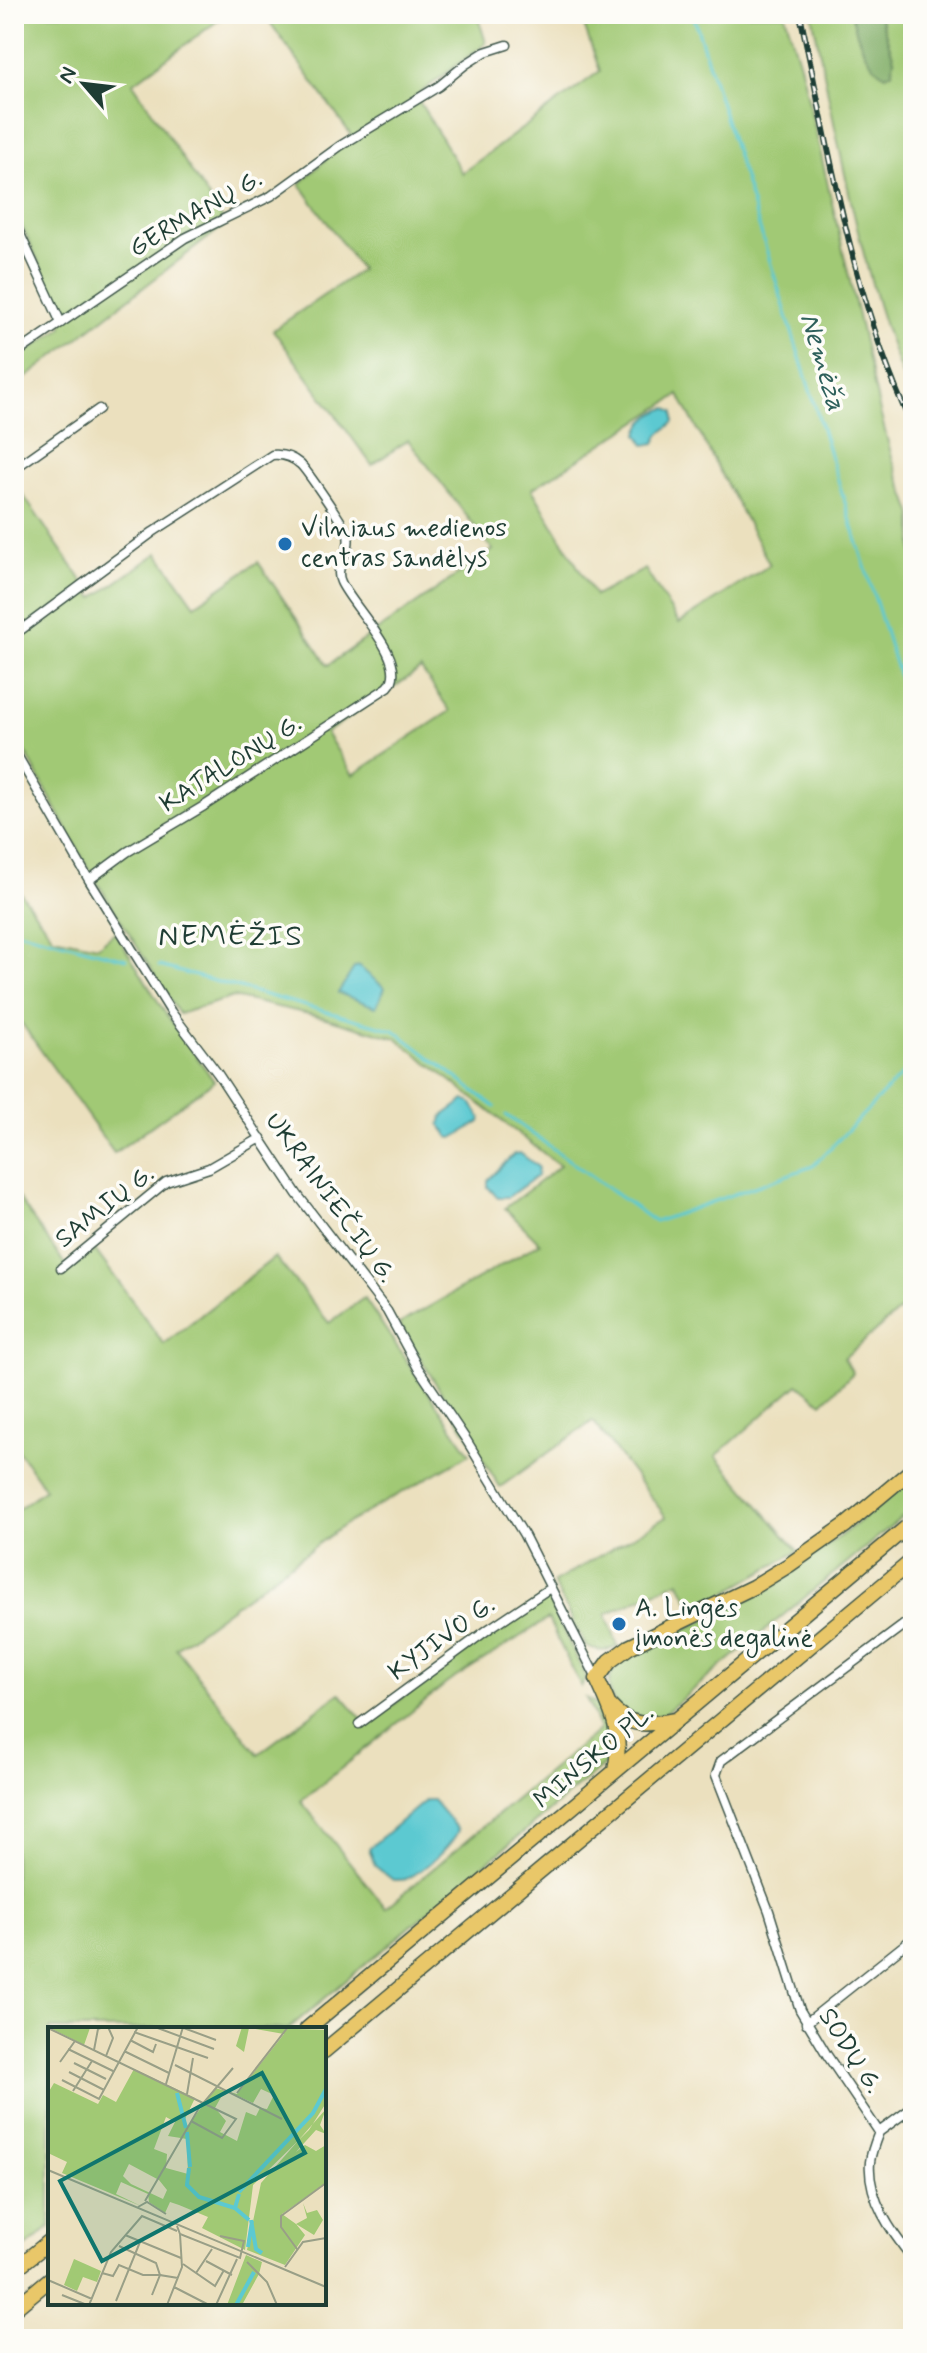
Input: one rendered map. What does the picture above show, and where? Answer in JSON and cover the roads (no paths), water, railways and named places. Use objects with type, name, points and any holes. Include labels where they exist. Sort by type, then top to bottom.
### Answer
[{"type":"highway","points":[[615,1771],[620,1739],[597,1679],[610,1661],[629,1647],[753,1587],[789,1565],[846,1525],[913,1469]]},
{"type":"highway","name":"MINSKO PL.","points":[[309,2027],[913,1522]]},
{"type":"highway","name":"MINSKO PL.","points":[[326,2049],[913,1560]]},
{"type":"highway","points":[[608,1702],[623,1719],[636,1724],[677,1719]]},
{"type":"highway","points":[[14,2270],[48,2243]]},
{"type":"highway","points":[[14,2309],[48,2281]]},
{"type":"street","name":"GERMANŲ G.","points":[[14,355],[185,238],[271,196],[358,134],[439,86],[485,52],[507,45]]},
{"type":"street","points":[[14,221],[61,323]]},
{"type":"street","points":[[14,469],[99,409]]},
{"type":"street","name":"KATALONŲ G.","points":[[14,635],[153,532],[277,454],[301,464],[349,535],[347,555],[339,568],[338,577],[350,599],[387,649],[393,667],[394,681],[375,696],[127,852],[89,880]]},
{"type":"street","name":"UKRAINIEČIŲ G.","points":[[14,750],[89,880],[171,1012],[218,1074],[297,1194],[387,1311],[418,1368],[524,1535],[597,1679]]},
{"type":"street","name":"SAMIŲ G.","points":[[61,1268],[166,1182],[209,1168],[261,1138]]},
{"type":"street","name":"KYJIVO G.","points":[[359,1724],[550,1588]]},
{"type":"street","name":"SODŲ G.","points":[[913,1618],[717,1767],[718,1781],[769,1911],[806,2023],[879,2132],[870,2163],[871,2178],[886,2223],[913,2259]]},
{"type":"street","points":[[806,2023],[913,1938]]},
{"type":"street","points":[[879,2132],[913,2107]]},
{"type":"water","points":[[667,408],[674,412],[674,422],[659,435],[655,443],[645,445],[638,434],[642,425]]},
{"type":"water","points":[[358,966],[385,988],[376,1007],[338,993]]},
{"type":"water","points":[[465,1100],[472,1104],[481,1118],[480,1122],[453,1138],[449,1137],[440,1124],[443,1116]]},
{"type":"water","points":[[520,1153],[538,1167],[537,1176],[508,1197],[497,1197],[488,1187],[488,1180],[514,1154]]},
{"type":"water","points":[[426,1800],[433,1800],[458,1830],[428,1865],[406,1879],[393,1880],[375,1866],[369,1848]]},
{"type":"waterway","name":"Nemėža","points":[[693,14],[913,721]]},
{"type":"waterway","points":[[14,930],[126,959]]},
{"type":"waterway","points":[[159,966],[394,1030],[495,1107]]},
{"type":"waterway","points":[[506,1115],[655,1222],[813,1166],[913,1063]]},
{"type":"railway","points":[[800,14],[858,276],[892,378],[913,428]]},
{"type":"place","name":"Vilniaus medienos centras sandėlys","points":[[285,544]]},
{"type":"place","name":"A. Lingės įmonės degalinė","points":[[619,1624]]},
{"type":"district","name":"NEMĖŽIS","points":[[231,936]]}]
